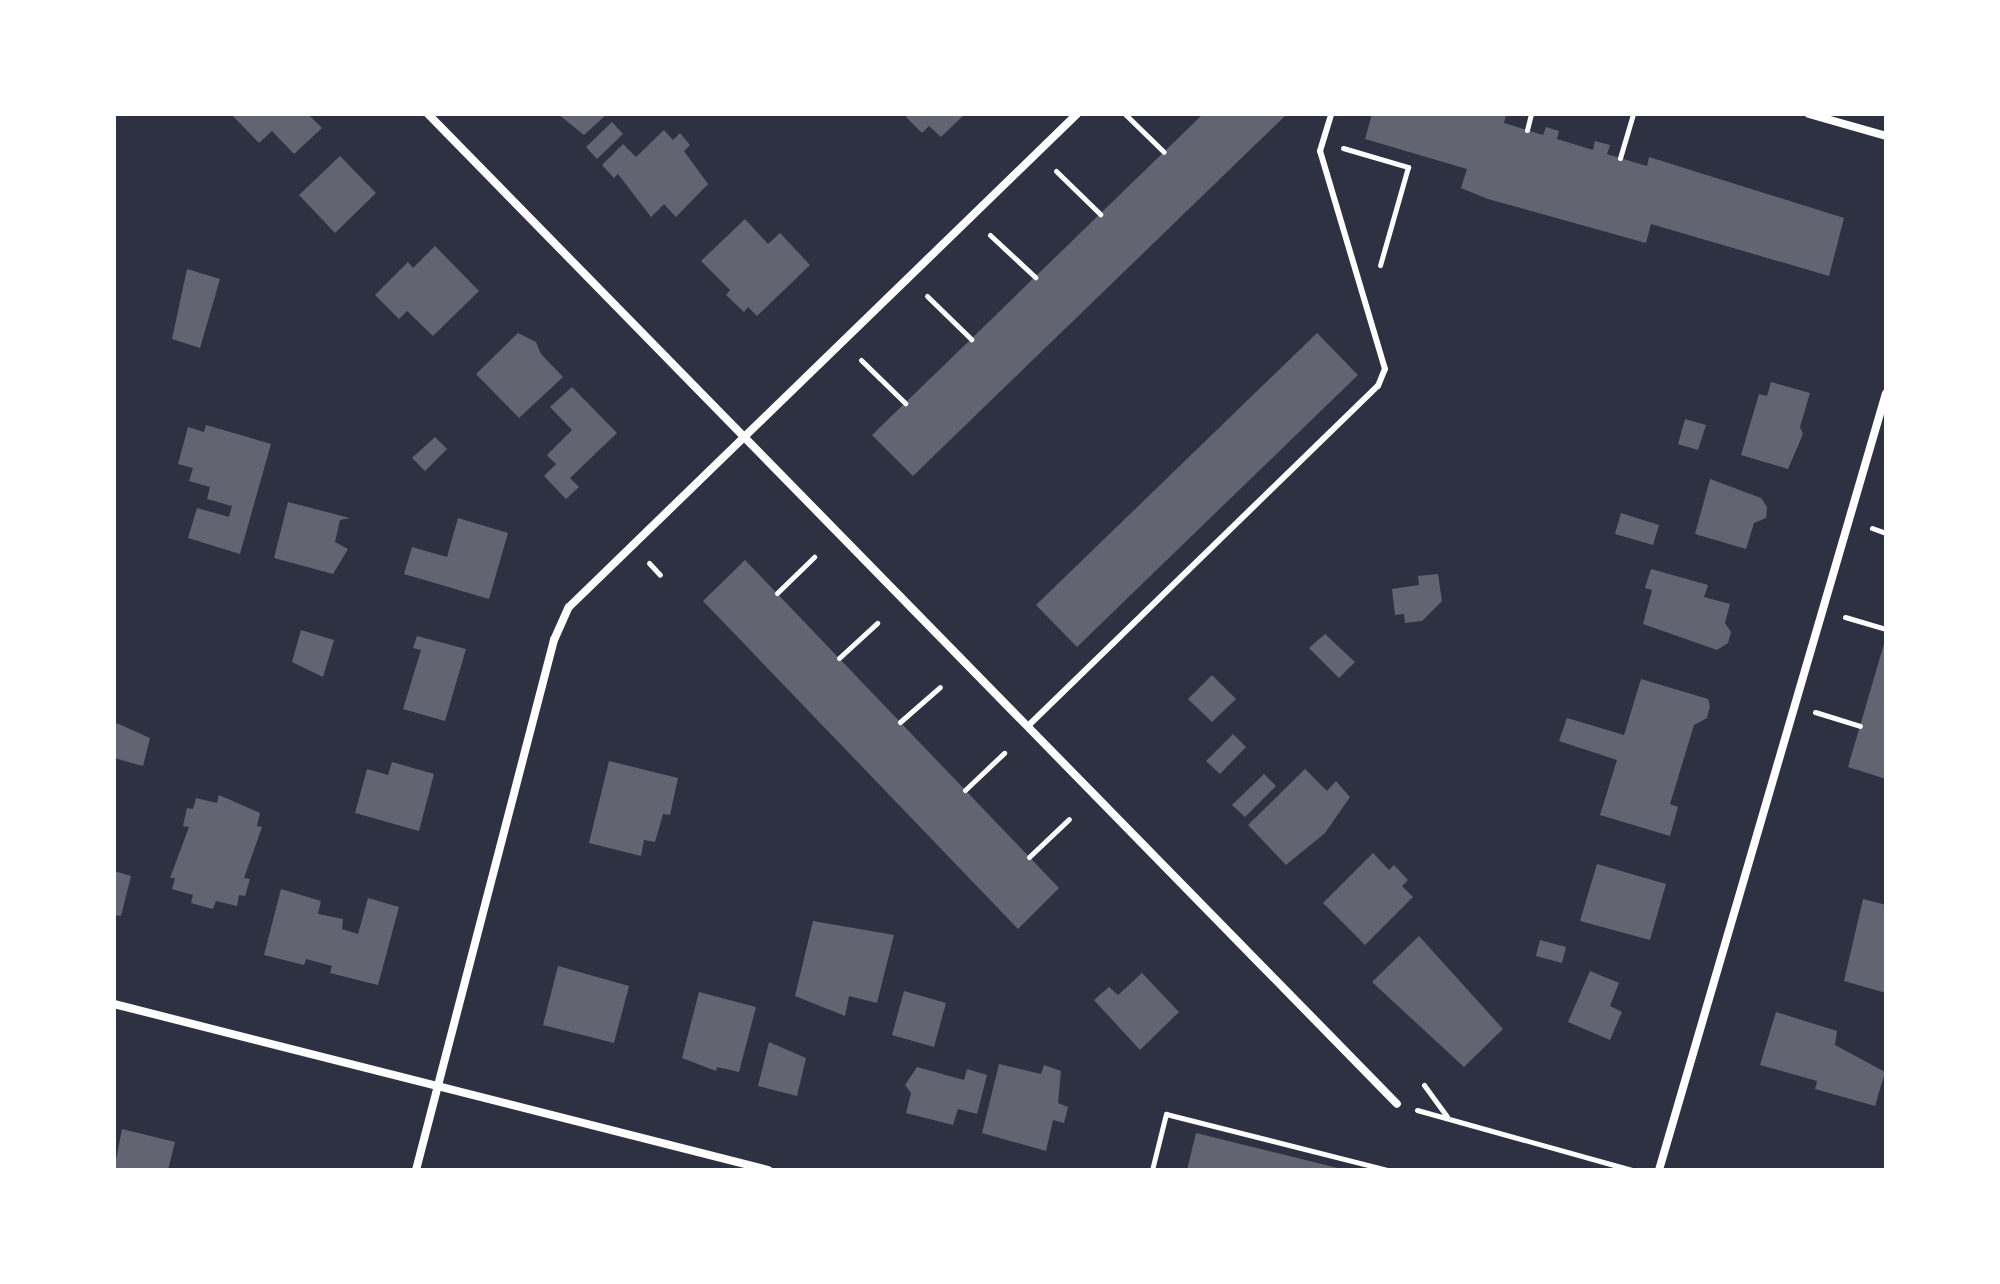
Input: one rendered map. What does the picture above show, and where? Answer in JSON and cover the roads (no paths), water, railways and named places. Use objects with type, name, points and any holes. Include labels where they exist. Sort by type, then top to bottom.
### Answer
[{"type":"street","points":[[428,114],[743,438],[1030,724],[1397,1104]]},
{"type":"street","points":[[416,1170],[554,640],[569,607],[1077,114]]},
{"type":"street","points":[[1809,114],[1886,136]]},
{"type":"street","points":[[1659,1170],[1886,393]]},
{"type":"street","points":[[114,1004],[768,1170]]},
{"type":"lane","points":[[1030,724],[1378,386],[1385,369],[1320,151],[1331,114]]}]
